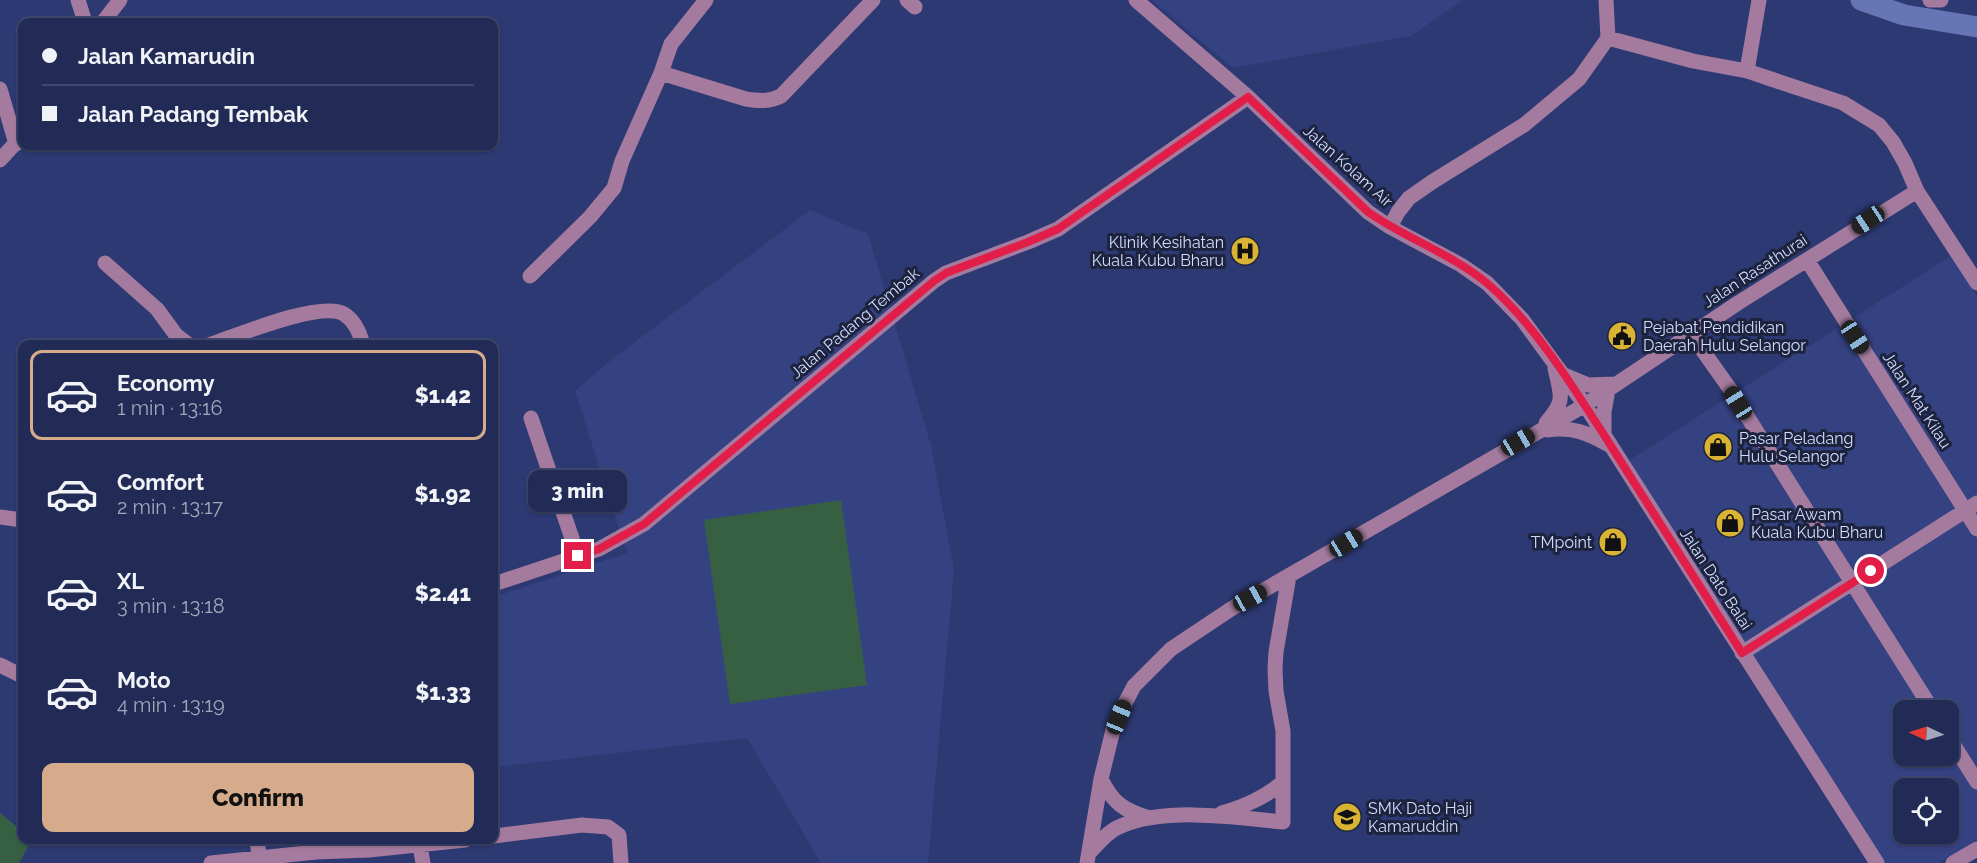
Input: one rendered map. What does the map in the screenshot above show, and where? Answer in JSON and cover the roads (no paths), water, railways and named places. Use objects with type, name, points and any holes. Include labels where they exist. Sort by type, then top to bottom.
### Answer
[{"type":"street","points":[[78,0],[84,18]]},
{"type":"street","points":[[106,18],[120,0]]},
{"type":"street","points":[[530,276],[590,217],[614,188],[622,161],[661,73],[671,44],[706,0]]},
{"type":"street","points":[[661,73],[746,99],[773,100],[781,96],[873,0]]},
{"type":"street","name":"Jalan Kolam Air","points":[[1136,0],[1248,97],[1368,212],[1390,227],[1461,265],[1487,283],[1522,319],[1585,405]]},
{"type":"street","points":[[1390,227],[1409,198],[1524,125],[1579,79],[1608,39],[1606,0]]},
{"type":"street","points":[[1747,71],[1759,0]]},
{"type":"street","points":[[1930,0],[1941,0]]},
{"type":"street","points":[[1608,39],[1694,61],[1747,71],[1843,103],[1879,124],[1905,163],[1917,191],[1977,283]]},
{"type":"street","points":[[0,89],[18,135]]},
{"type":"street","name":"Jalan Padang Tembak","points":[[498,581],[599,549],[644,524],[934,281],[946,273],[1058,229],[1248,97]]},
{"type":"street","points":[[0,160],[18,142]]},
{"type":"street","name":"Jalan Rasathurai","points":[[1088,858],[1101,779],[1113,730],[1134,686],[1171,649],[1222,614],[1585,405],[1691,334],[1917,191]]},
{"type":"street","name":"Jalan Mat Kilau","points":[[1807,260],[1971,507],[1977,529]]},
{"type":"street","points":[[105,263],[157,309],[176,335],[182,340]]},
{"type":"street","points":[[224,340],[303,314],[326,310],[344,314],[354,322],[361,340]]},
{"type":"street","points":[[1691,334],[1730,388],[1926,700]]},
{"type":"street","points":[[1538,431],[1558,409],[1561,400],[1554,361]]},
{"type":"street","points":[[1538,431],[1558,428],[1580,430],[1607,440],[1604,412],[1611,387],[1587,385],[1564,375]]},
{"type":"street","name":"Jalan Dato Balai","points":[[1585,405],[1875,862]]},
{"type":"street","points":[[531,418],[578,556]]},
{"type":"street","points":[[1742,653],[1971,507]]},
{"type":"street","points":[[0,517],[18,519]]},
{"type":"street","points":[[1088,858],[1108,834],[1121,826],[1149,818],[1214,815],[1282,822],[1282,731],[1275,669],[1289,576]]},
{"type":"street","points":[[0,665],[18,674]]},
{"type":"street","points":[[1959,753],[1977,782]]},
{"type":"street","points":[[1101,779],[1107,791],[1119,805],[1128,811],[1149,818]]},
{"type":"street","points":[[1214,815],[1256,801],[1283,782]]},
{"type":"street","points":[[498,836],[582,825],[608,828],[618,835],[621,863]]},
{"type":"street","points":[[258,844],[260,860]]},
{"type":"street","points":[[211,863],[316,857],[393,844],[420,846],[435,844]]},
{"type":"street","points":[[420,846],[423,863]]},
{"type":"street","points":[[1953,863],[1977,849]]},
{"type":"waterway","points":[[1861,0],[1904,15],[1977,27]]},
{"type":"place","name":"Klinik Kesihatan Kuala Kubu Bharu","points":[[1245,251]]},
{"type":"place","name":"Pejabat Pendidikan Daerah Hulu Selangor","points":[[1622,336]]},
{"type":"place","name":"Pasar Peladang Hulu Selangor","points":[[1718,447]]},
{"type":"place","name":"Pasar Awam Kuala Kubu Bharu","points":[[1730,523]]},
{"type":"place","name":"TMpoint","points":[[1613,542]]},
{"type":"place","name":"SMK Dato Haji Kamaruddin","points":[[1347,817]]}]
